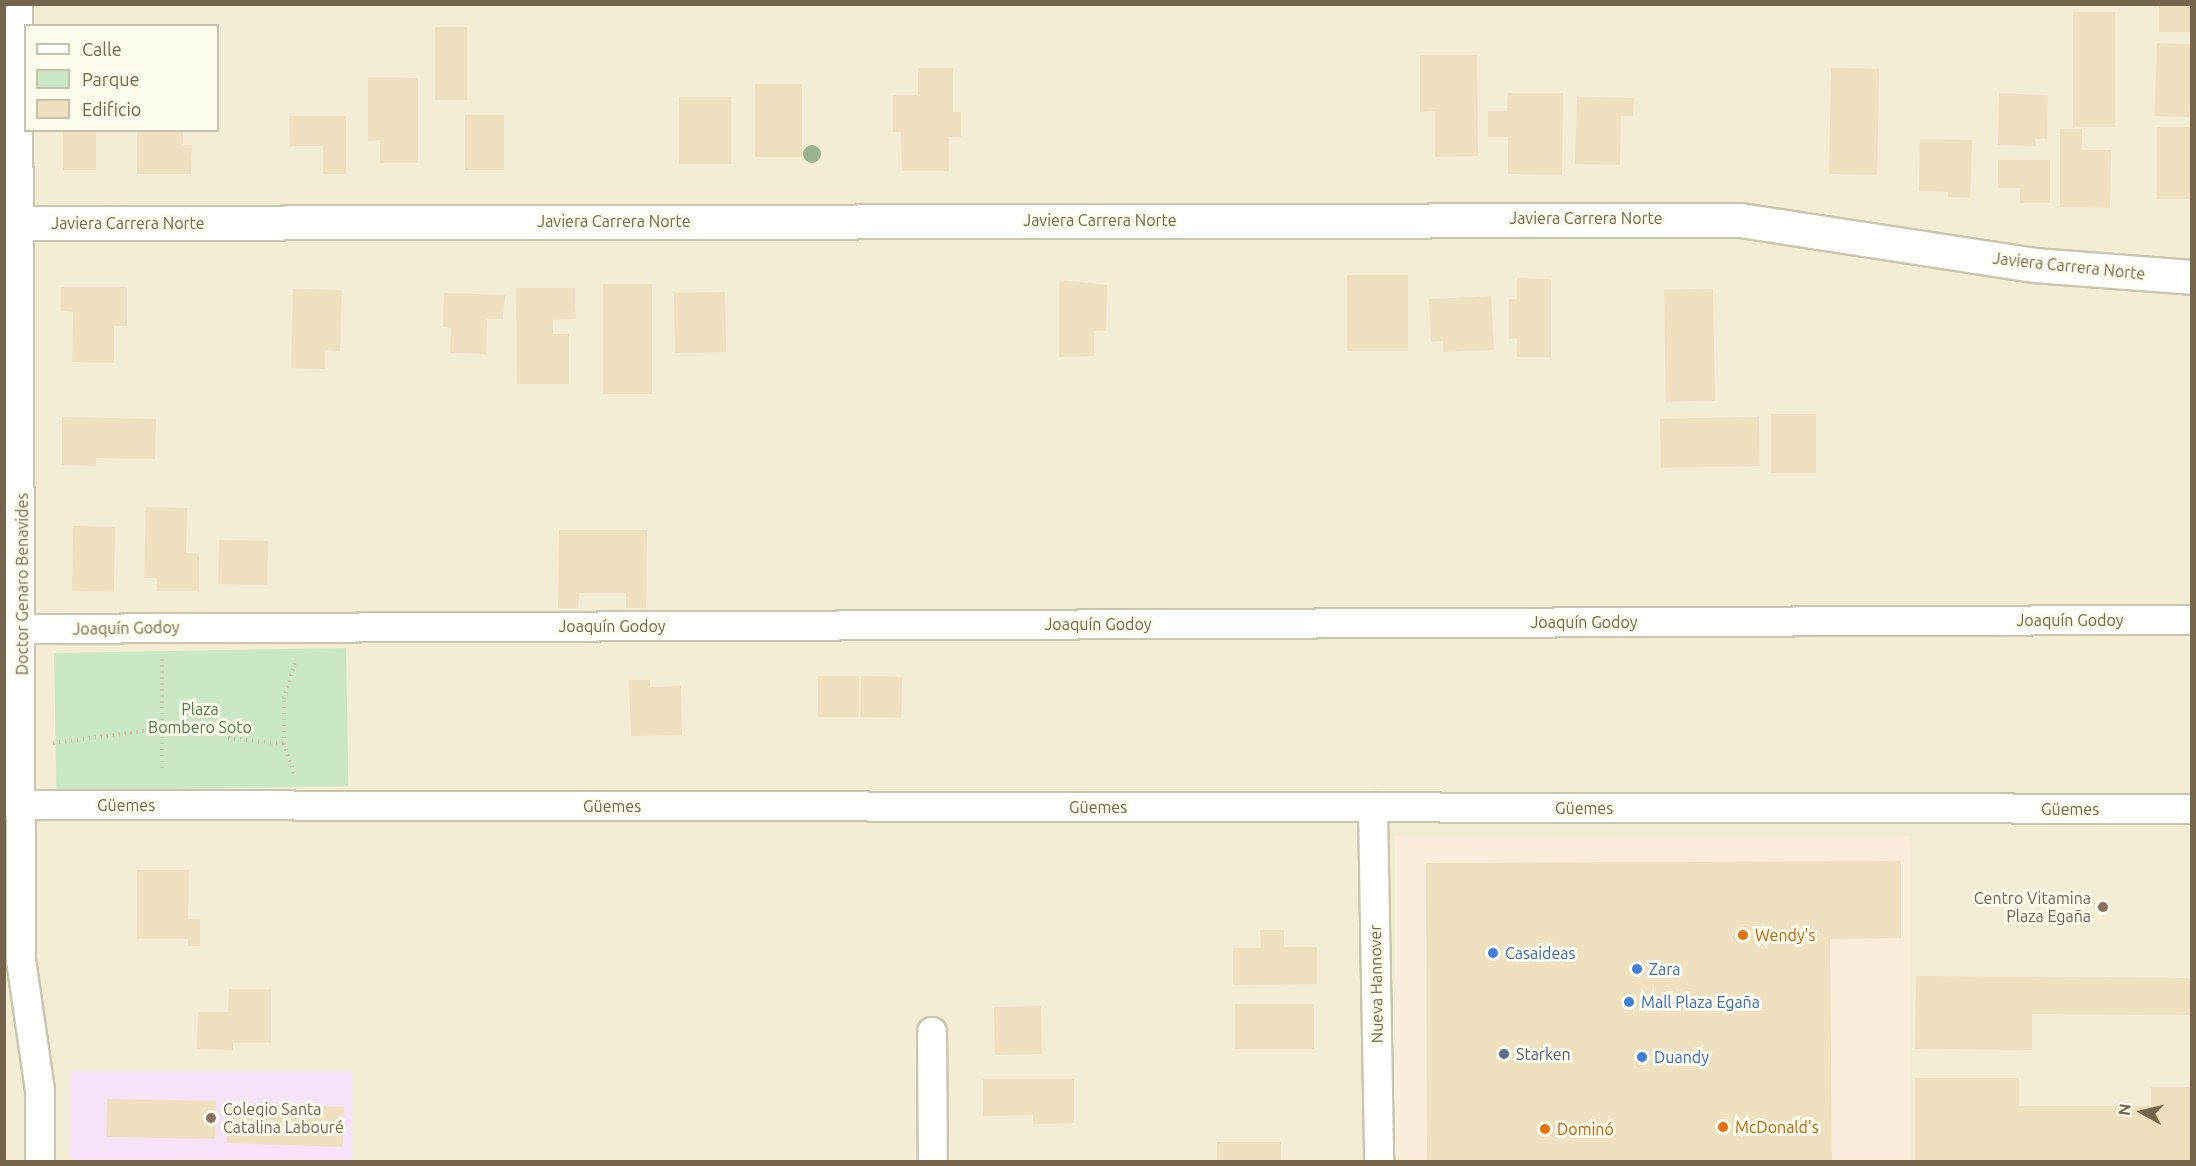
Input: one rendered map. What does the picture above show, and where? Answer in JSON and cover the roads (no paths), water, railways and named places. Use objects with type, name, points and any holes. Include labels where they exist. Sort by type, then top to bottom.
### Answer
[{"type":"street","name":"Doctor Genaro Benavides","points":[[18,4],[12,224],[14,805],[21,960],[40,1091],[40,1161]]},
{"type":"street","name":"Javiera Carrera Norte","points":[[12,224],[1710,219],[1740,220],[2034,265],[2192,277]]},
{"type":"street","name":"Joaquín Godoy","points":[[13,629],[2192,620]]},
{"type":"street","name":"Güemes","points":[[14,805],[2192,809]]},
{"type":"street","name":"Nueva Hannover","points":[[1373,807],[1379,1161]]},
{"type":"street","points":[[932,1032],[933,1161]]},
{"type":"place","name":"Centro Vitamina Plaza Egaña","points":[[2103,907]]},
{"type":"place","name":"Wendy's","points":[[1743,935]]},
{"type":"place","name":"Casaideas","points":[[1493,953]]},
{"type":"place","name":"Zara","points":[[1637,969]]},
{"type":"place","name":"Mall Plaza Egaña","points":[[1629,1002]]},
{"type":"place","name":"Starken","points":[[1504,1054]]},
{"type":"place","name":"Duandy","points":[[1642,1057]]},
{"type":"place","name":"Colegio Santa Catalina Labouré","points":[[211,1118]]},
{"type":"place","name":"McDonald's","points":[[1723,1127]]},
{"type":"place","name":"Dominó","points":[[1545,1129]]},
{"type":"park label","name":"Plaza Bombero Soto","points":[[200,718]]}]
